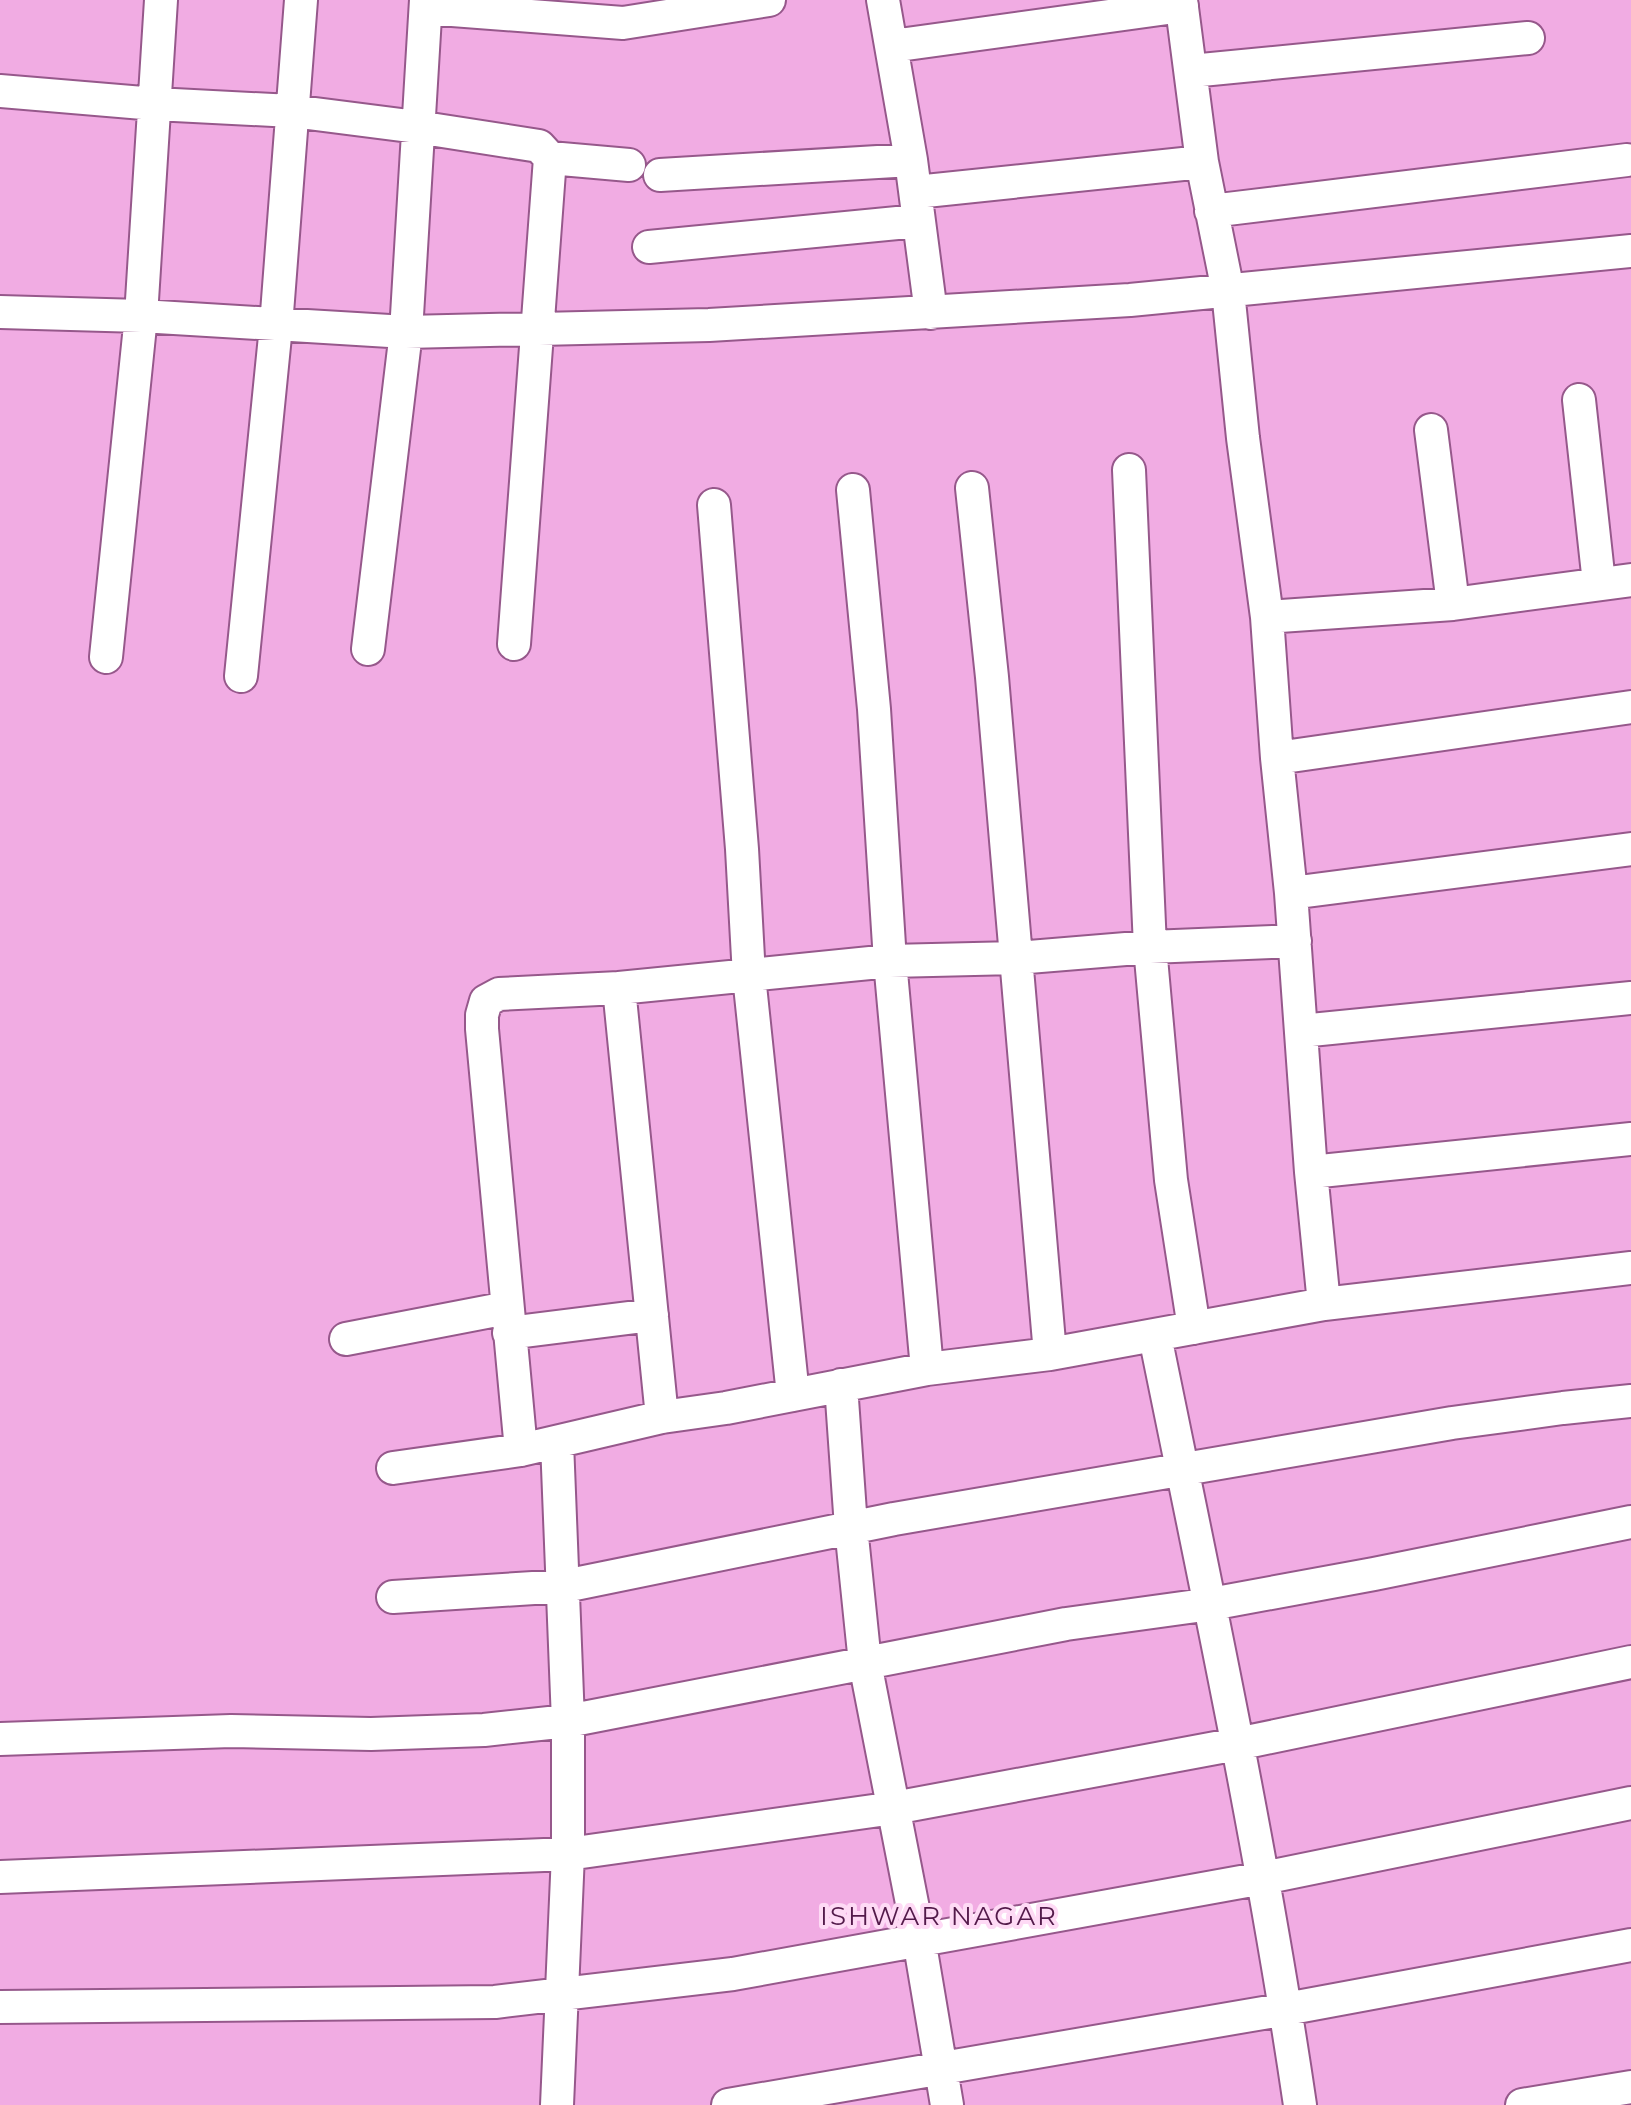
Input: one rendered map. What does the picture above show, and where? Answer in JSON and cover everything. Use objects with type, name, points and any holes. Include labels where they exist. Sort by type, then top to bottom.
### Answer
[{"type":"street","points":[[106,657],[141,316],[161,0]]},
{"type":"street","points":[[241,676],[276,326],[301,0]]},
{"type":"street","points":[[368,649],[406,332],[426,4],[623,23],[769,0]]},
{"type":"street","points":[[883,0],[911,160],[931,313]]},
{"type":"street","points":[[892,46],[1181,3],[1202,162],[1228,291],[1243,438],[1267,617],[1324,1304]]},
{"type":"street","points":[[1191,71],[1528,38]]},
{"type":"street","points":[[0,91],[292,111],[539,146],[550,158],[629,165]]},
{"type":"street","points":[[514,644],[550,158]]},
{"type":"street","points":[[660,175],[911,160]]},
{"type":"street","points":[[1211,211],[1627,160]]},
{"type":"street","points":[[649,247],[1202,162]]},
{"type":"street","points":[[0,312],[141,316],[406,332],[709,325],[931,313],[1228,291],[1631,251]]},
{"type":"street","points":[[1579,400],[1599,583]]},
{"type":"street","points":[[1431,430],[1453,604]]},
{"type":"street","points":[[1129,470],[1150,947],[1171,1180],[1194,1328]]},
{"type":"street","points":[[972,488],[992,677],[1050,1354]]},
{"type":"street","points":[[853,490],[874,709],[890,961],[927,1369]]},
{"type":"street","points":[[714,505],[742,849],[749,976],[793,1395]]},
{"type":"street","points":[[1267,617],[1453,604],[1631,580]]},
{"type":"street","points":[[1277,758],[1631,707]]},
{"type":"street","points":[[1291,893],[1631,849]]},
{"type":"street","points":[[521,1450],[482,1029],[486,1001],[499,994],[619,988],[890,961],[1016,958],[1150,947],[1295,941]]},
{"type":"street","points":[[619,988],[662,1417]]},
{"type":"street","points":[[1301,1031],[1631,998]]},
{"type":"street","points":[[1311,1172],[1631,1139]]},
{"type":"street","points":[[393,1468],[521,1450],[662,1417],[927,1369],[1050,1354],[1324,1304],[1631,1268]]},
{"type":"street","points":[[346,1339],[508,1320],[652,1315]]},
{"type":"street","points":[[1155,1336],[1211,1604],[1263,1878],[1300,2105]]},
{"type":"street","points":[[841,1385],[865,1663],[919,1939],[947,2105]]},
{"type":"street","points":[[393,1597],[565,1586],[851,1527],[1452,1423],[1631,1401]]},
{"type":"street","points":[[557,1442],[568,1721],[568,1854],[557,2105]]},
{"type":"street","points":[[0,1739],[231,1731],[399,1733],[484,1730],[568,1721],[1066,1624],[1211,1604],[1374,1574],[1631,1522]]},
{"type":"street","points":[[0,1877],[568,1854],[894,1808],[1237,1744],[1631,1662]]},
{"type":"street","points":[[0,2007],[495,2002],[733,1974],[1263,1878],[1631,1803]]},
{"type":"street","points":[[728,2105],[942,2070],[1631,1945]]},
{"type":"street","points":[[1522,2105],[1631,2087]]},
{"type":"district","name":"ISHWAR NAGAR","points":[[939,1916]]}]
